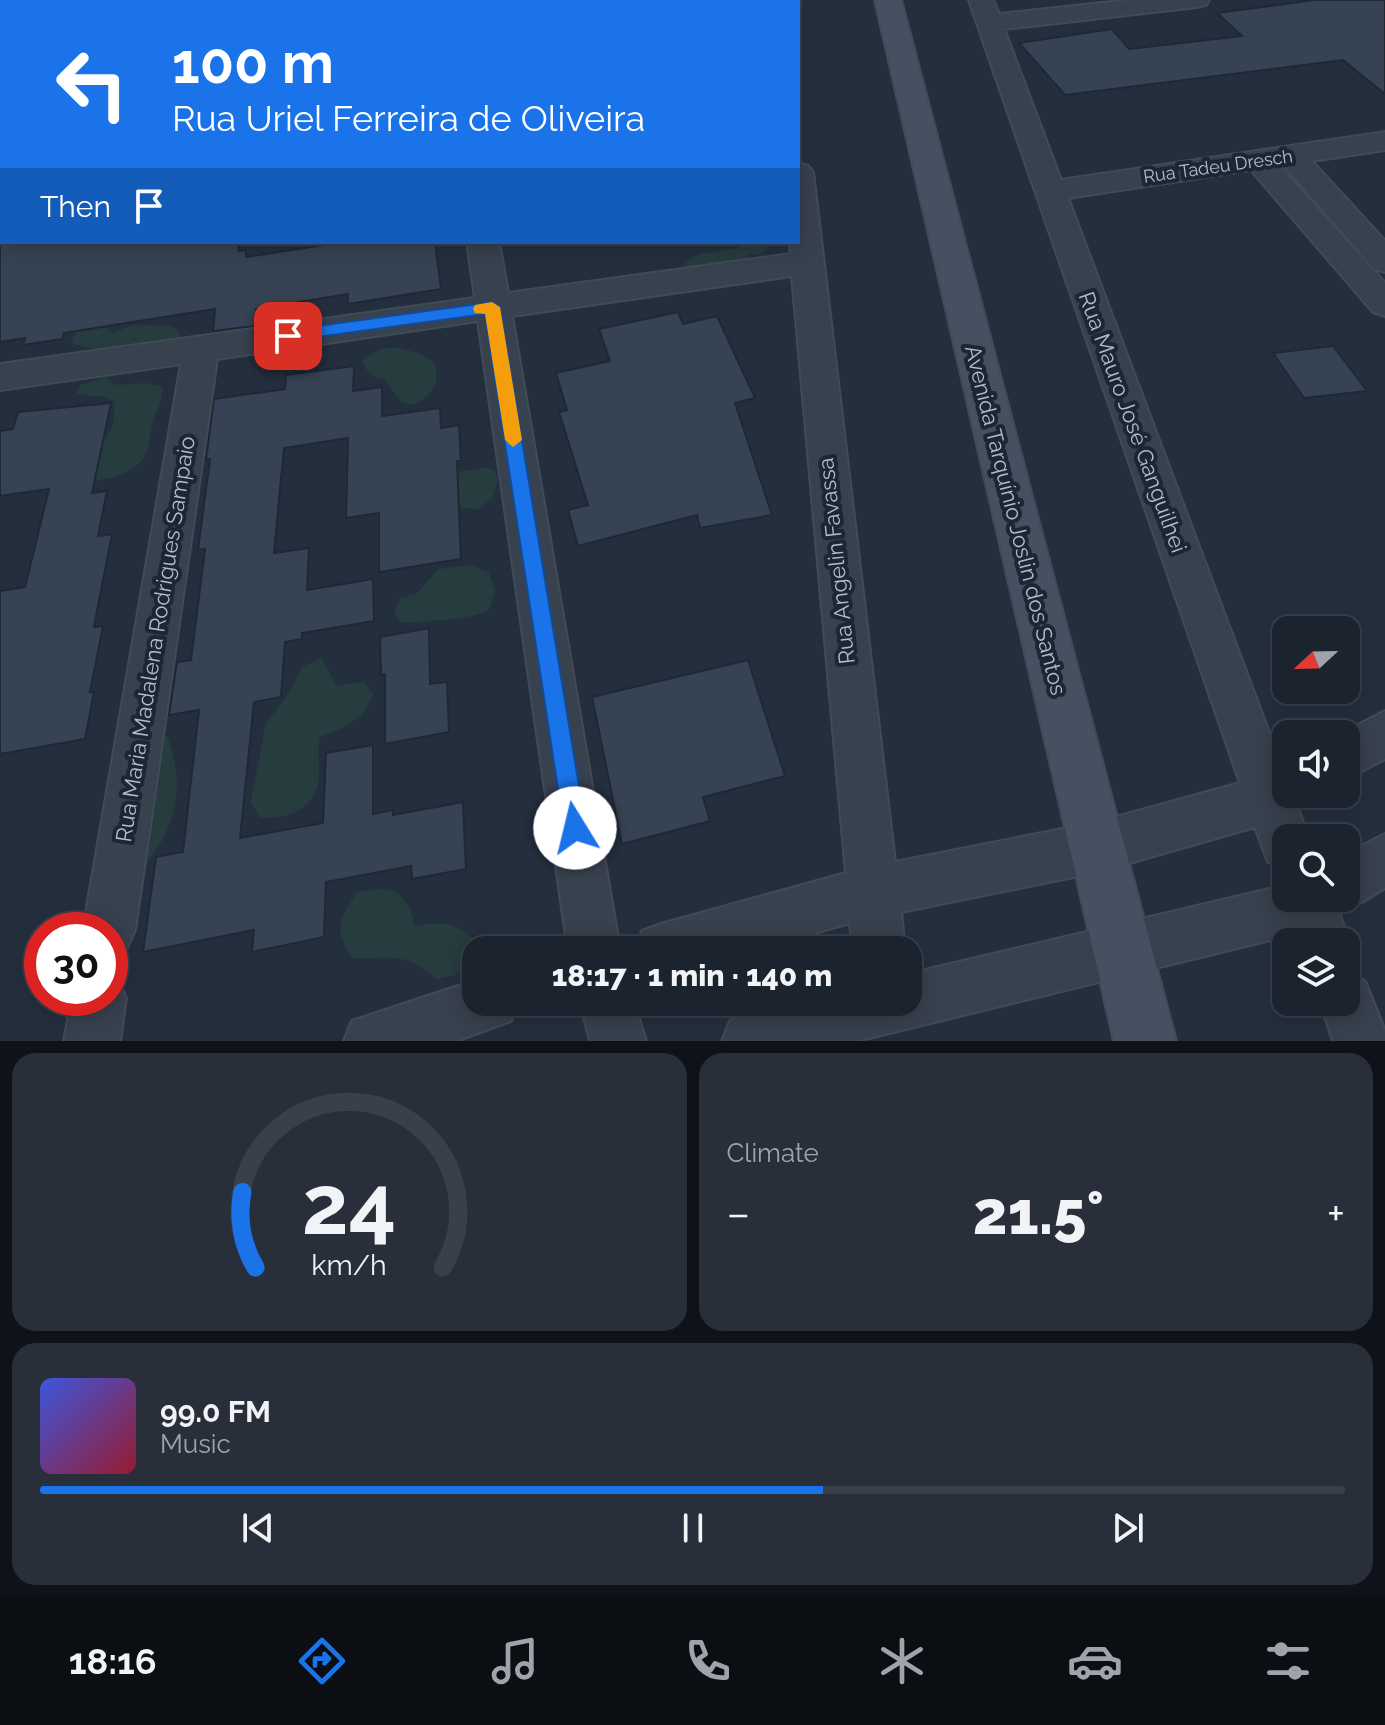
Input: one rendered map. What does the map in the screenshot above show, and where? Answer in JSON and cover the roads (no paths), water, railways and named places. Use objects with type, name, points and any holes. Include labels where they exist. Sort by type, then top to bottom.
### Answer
[{"type":"street","name":"Avenida Tarquínio Joslin dos Santos","points":[[888,0],[1145,1041]]},
{"type":"street","points":[[985,12],[1197,0]]},
{"type":"street","name":"Rua Mauro José Ganguilhei","points":[[985,12],[1272,781]]},
{"type":"street","name":"Rua Tadeu Dresch","points":[[1050,191],[1385,141]]},
{"type":"street","points":[[1291,155],[1385,261]]},
{"type":"street","points":[[1257,159],[1385,304]]},
{"type":"street","name":"Rua Angelin Favassa","points":[[800,195],[877,936]]},
{"type":"street","points":[[483,244],[592,936]]},
{"type":"street","points":[[0,377],[806,263]]},
{"type":"street","name":"Rua Maria Madalena Rodrigues Sampaio","points":[[112,912],[201,348]]},
{"type":"street","points":[[1360,748],[1385,734]]},
{"type":"street","points":[[712,936],[871,892],[1098,847],[1272,795]]},
{"type":"street","points":[[1360,877],[1385,859]]},
{"type":"street","points":[[922,1002],[1122,948],[1289,912]]},
{"type":"street","points":[[372,1041],[462,1012]]},
{"type":"street","points":[[92,1041],[96,1016]]},
{"type":"street","points":[[611,1016],[618,1041]]},
{"type":"street","points":[[750,1041],[866,1016]]},
{"type":"street","points":[[1352,1016],[1361,1041]]}]
